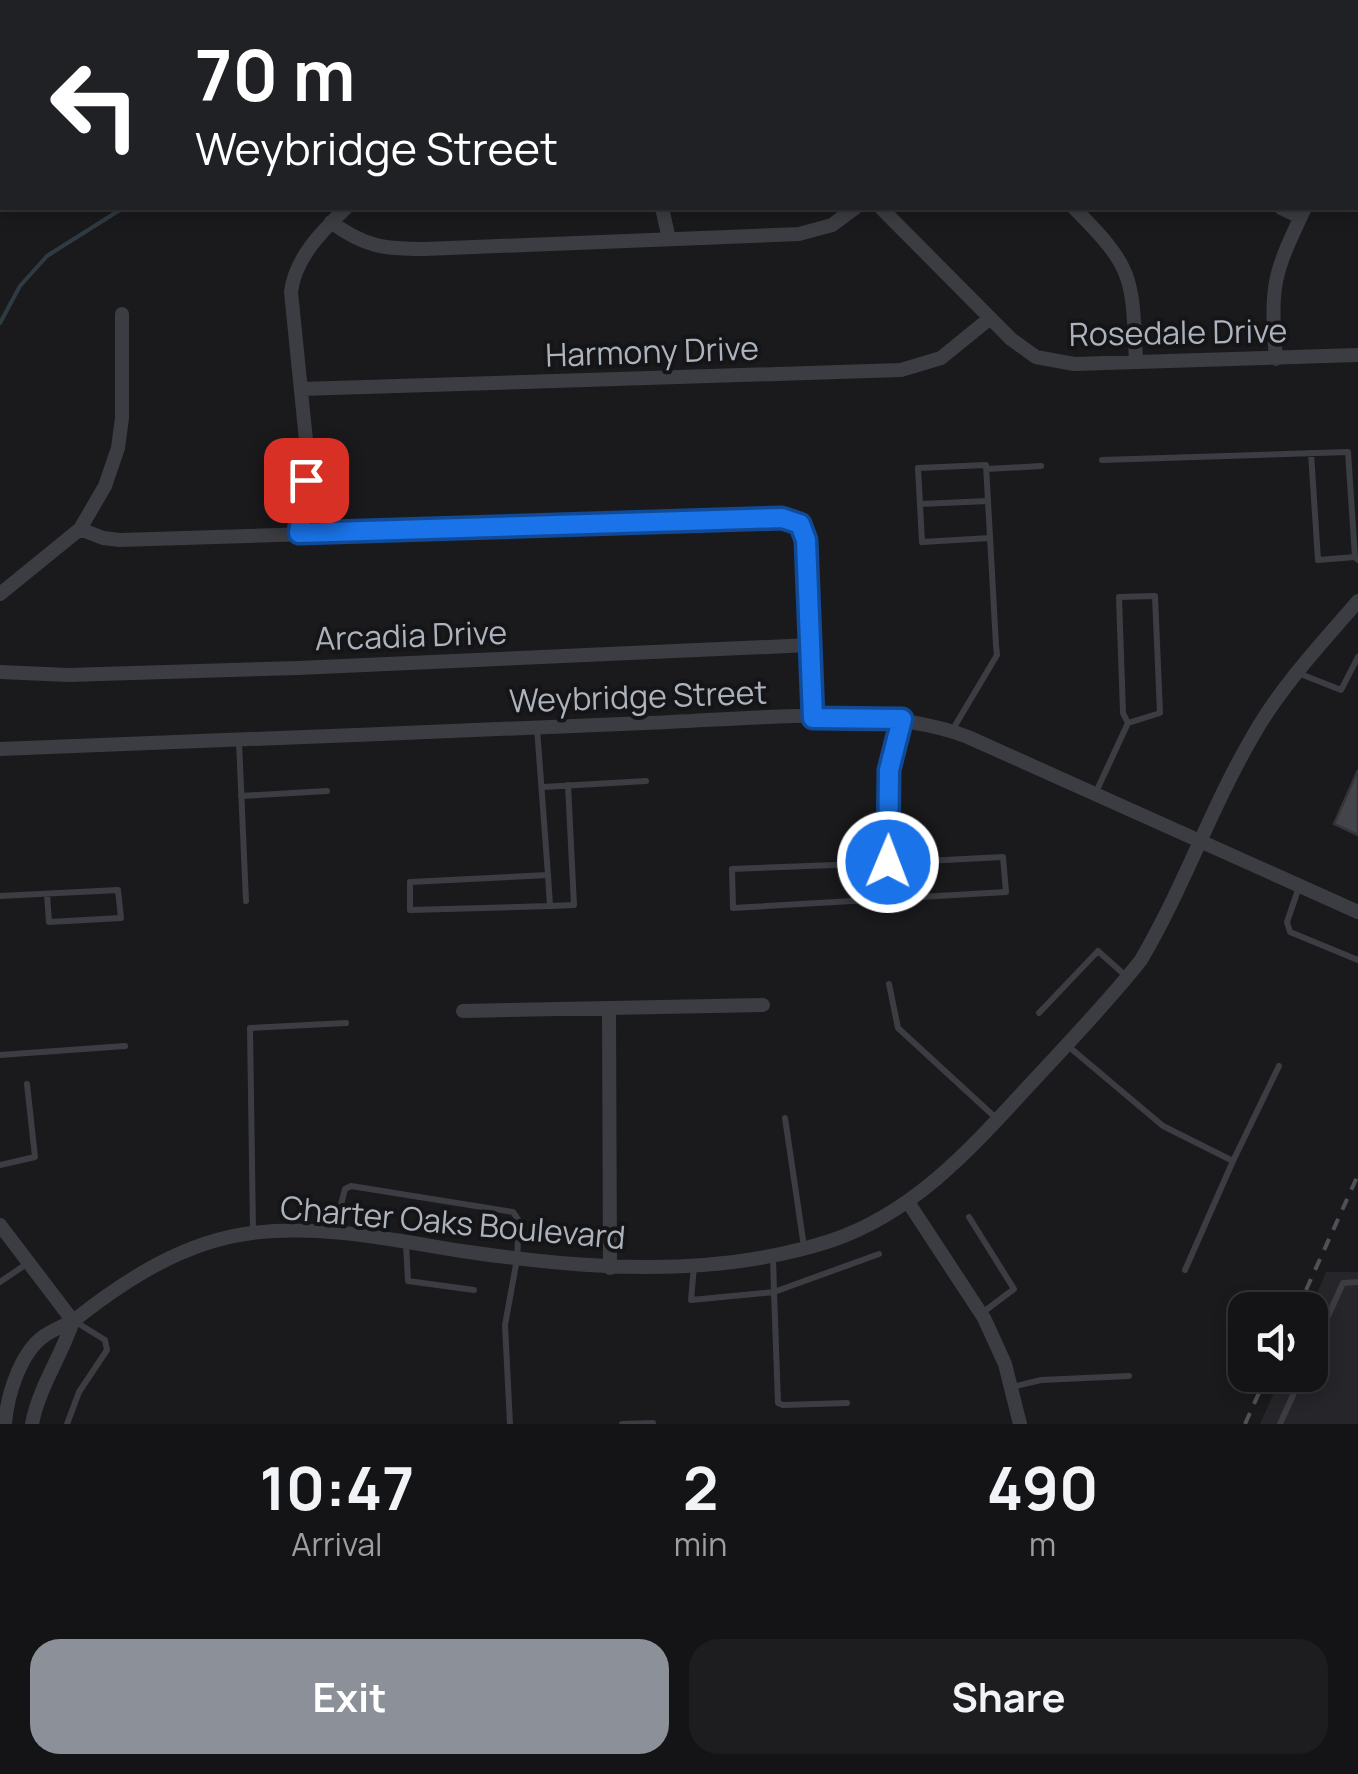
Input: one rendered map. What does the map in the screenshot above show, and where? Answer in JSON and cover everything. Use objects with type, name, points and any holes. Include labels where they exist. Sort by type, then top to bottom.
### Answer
[{"type":"street","points":[[299,533],[307,450],[293,278],[300,262],[344,210]]},
{"type":"street","points":[[662,210],[669,239]]},
{"type":"street","points":[[331,222],[362,242],[400,249],[812,232],[832,225],[852,210]]},
{"type":"street","name":"Rosedale Drive","points":[[883,210],[989,319],[1024,350],[1048,361],[1074,364],[1358,355]]},
{"type":"street","points":[[1076,210],[1109,243],[1126,271],[1133,295],[1136,362]]},
{"type":"street","points":[[1276,359],[1274,279],[1302,212]]},
{"type":"street","points":[[0,594],[80,528],[105,486],[118,448],[124,381],[122,314]]},
{"type":"street","name":"Harmony Drive","points":[[301,389],[901,370],[941,358],[989,319]]},
{"type":"street","points":[[80,528],[120,540],[782,518],[794,521],[805,532],[813,718]]},
{"type":"street","name":"Charter Oaks Boulevard","points":[[5,1424],[12,1391],[42,1337],[168,1259],[218,1240],[253,1233],[334,1232],[518,1260],[610,1268],[694,1264],[772,1256],[804,1248],[853,1232],[908,1202],[962,1157],[1128,977],[1160,928],[1199,840],[1256,731],[1358,601]]},
{"type":"street","name":"Arcadia Drive","points":[[8,673],[298,668],[810,646]]},
{"type":"street","name":"Weybridge Street","points":[[0,750],[537,727],[902,719],[952,730],[1358,912]]},
{"type":"street","points":[[463,1011],[763,1006]]},
{"type":"street","points":[[608,1008],[610,1268]]},
{"type":"street","points":[[908,1202],[982,1313],[1000,1352],[1020,1424]]},
{"type":"street","points":[[0,1225],[73,1321],[62,1355],[40,1395],[32,1424]]},
{"type":"lane","points":[[1102,460],[1312,453],[1348,452],[1356,559],[1318,560],[1312,453]]},
{"type":"lane","points":[[952,730],[997,654],[986,465],[918,468],[922,542],[990,538]]},
{"type":"lane","points":[[986,469],[1041,466]]},
{"type":"lane","points":[[920,504],[988,501]]},
{"type":"lane","points":[[1095,793],[1128,723],[1160,714],[1155,596],[1118,598],[1123,713],[1128,723]]},
{"type":"lane","points":[[1298,673],[1341,690],[1358,658]]},
{"type":"lane","points":[[888,900],[889,770],[902,719]]},
{"type":"lane","points":[[537,727],[550,906]]},
{"type":"lane","points":[[239,741],[246,901]]},
{"type":"lane","points":[[543,787],[646,781]]},
{"type":"lane","points":[[548,875],[410,882],[410,910],[574,905],[568,785]]},
{"type":"lane","points":[[241,796],[327,791]]},
{"type":"lane","points":[[1003,858],[1006,892],[733,908],[732,869],[888,862],[1003,858]]},
{"type":"lane","points":[[1300,886],[1286,922],[1290,932],[1358,960]]},
{"type":"lane","points":[[0,896],[118,890],[121,918],[49,922],[47,894]]},
{"type":"lane","points":[[1040,1013],[1098,951],[1128,977]]},
{"type":"lane","points":[[889,984],[898,1028],[998,1120]]},
{"type":"lane","points":[[253,1233],[250,1028],[346,1022]]},
{"type":"lane","points":[[1067,1045],[1163,1126],[1233,1161]]},
{"type":"lane","points":[[0,1055],[125,1046]]},
{"type":"lane","points":[[1185,1270],[1279,1066]]},
{"type":"lane","points":[[0,1165],[35,1158],[27,1084]]},
{"type":"lane","points":[[785,1118],[804,1248]]},
{"type":"lane","points":[[334,1232],[344,1189],[351,1186],[513,1212],[519,1221],[518,1260],[506,1325],[510,1424]]},
{"type":"lane","points":[[969,1218],[1014,1289],[982,1313]]},
{"type":"lane","points":[[406,1242],[408,1280],[474,1290]]},
{"type":"lane","points":[[694,1264],[692,1300],[774,1292],[879,1254]]},
{"type":"lane","points":[[772,1256],[778,1402],[847,1403]]},
{"type":"lane","points":[[0,1282],[28,1263]]},
{"type":"lane","points":[[1328,1316],[1343,1283],[1358,1282]]},
{"type":"lane","points":[[67,1424],[79,1392],[107,1350],[105,1340],[73,1321]]},
{"type":"lane","points":[[1011,1388],[1042,1380],[1129,1376]]},
{"type":"lane","points":[[1280,1424],[1294,1392]]},
{"type":"lane","points":[[622,1424],[653,1423]]},
{"type":"shaded area","points":[[1326,1272],[1358,1272],[1358,1424],[1260,1424],[1274,1392],[1328,1392],[1328,1292],[1318,1292]]},
{"type":"building","points":[[1358,770],[1358,835],[1334,824]]},
{"type":"waterway","points":[[0,323],[20,286],[47,256],[120,210]]},
{"type":"railway","points":[[1305,1292],[1358,1175]]},
{"type":"railway","points":[[1245,1424],[1259,1392]]},
{"type":"route","points":[[306,480],[299,533],[782,518],[800,524],[806,540],[813,718],[902,719],[889,770],[888,862]]}]
